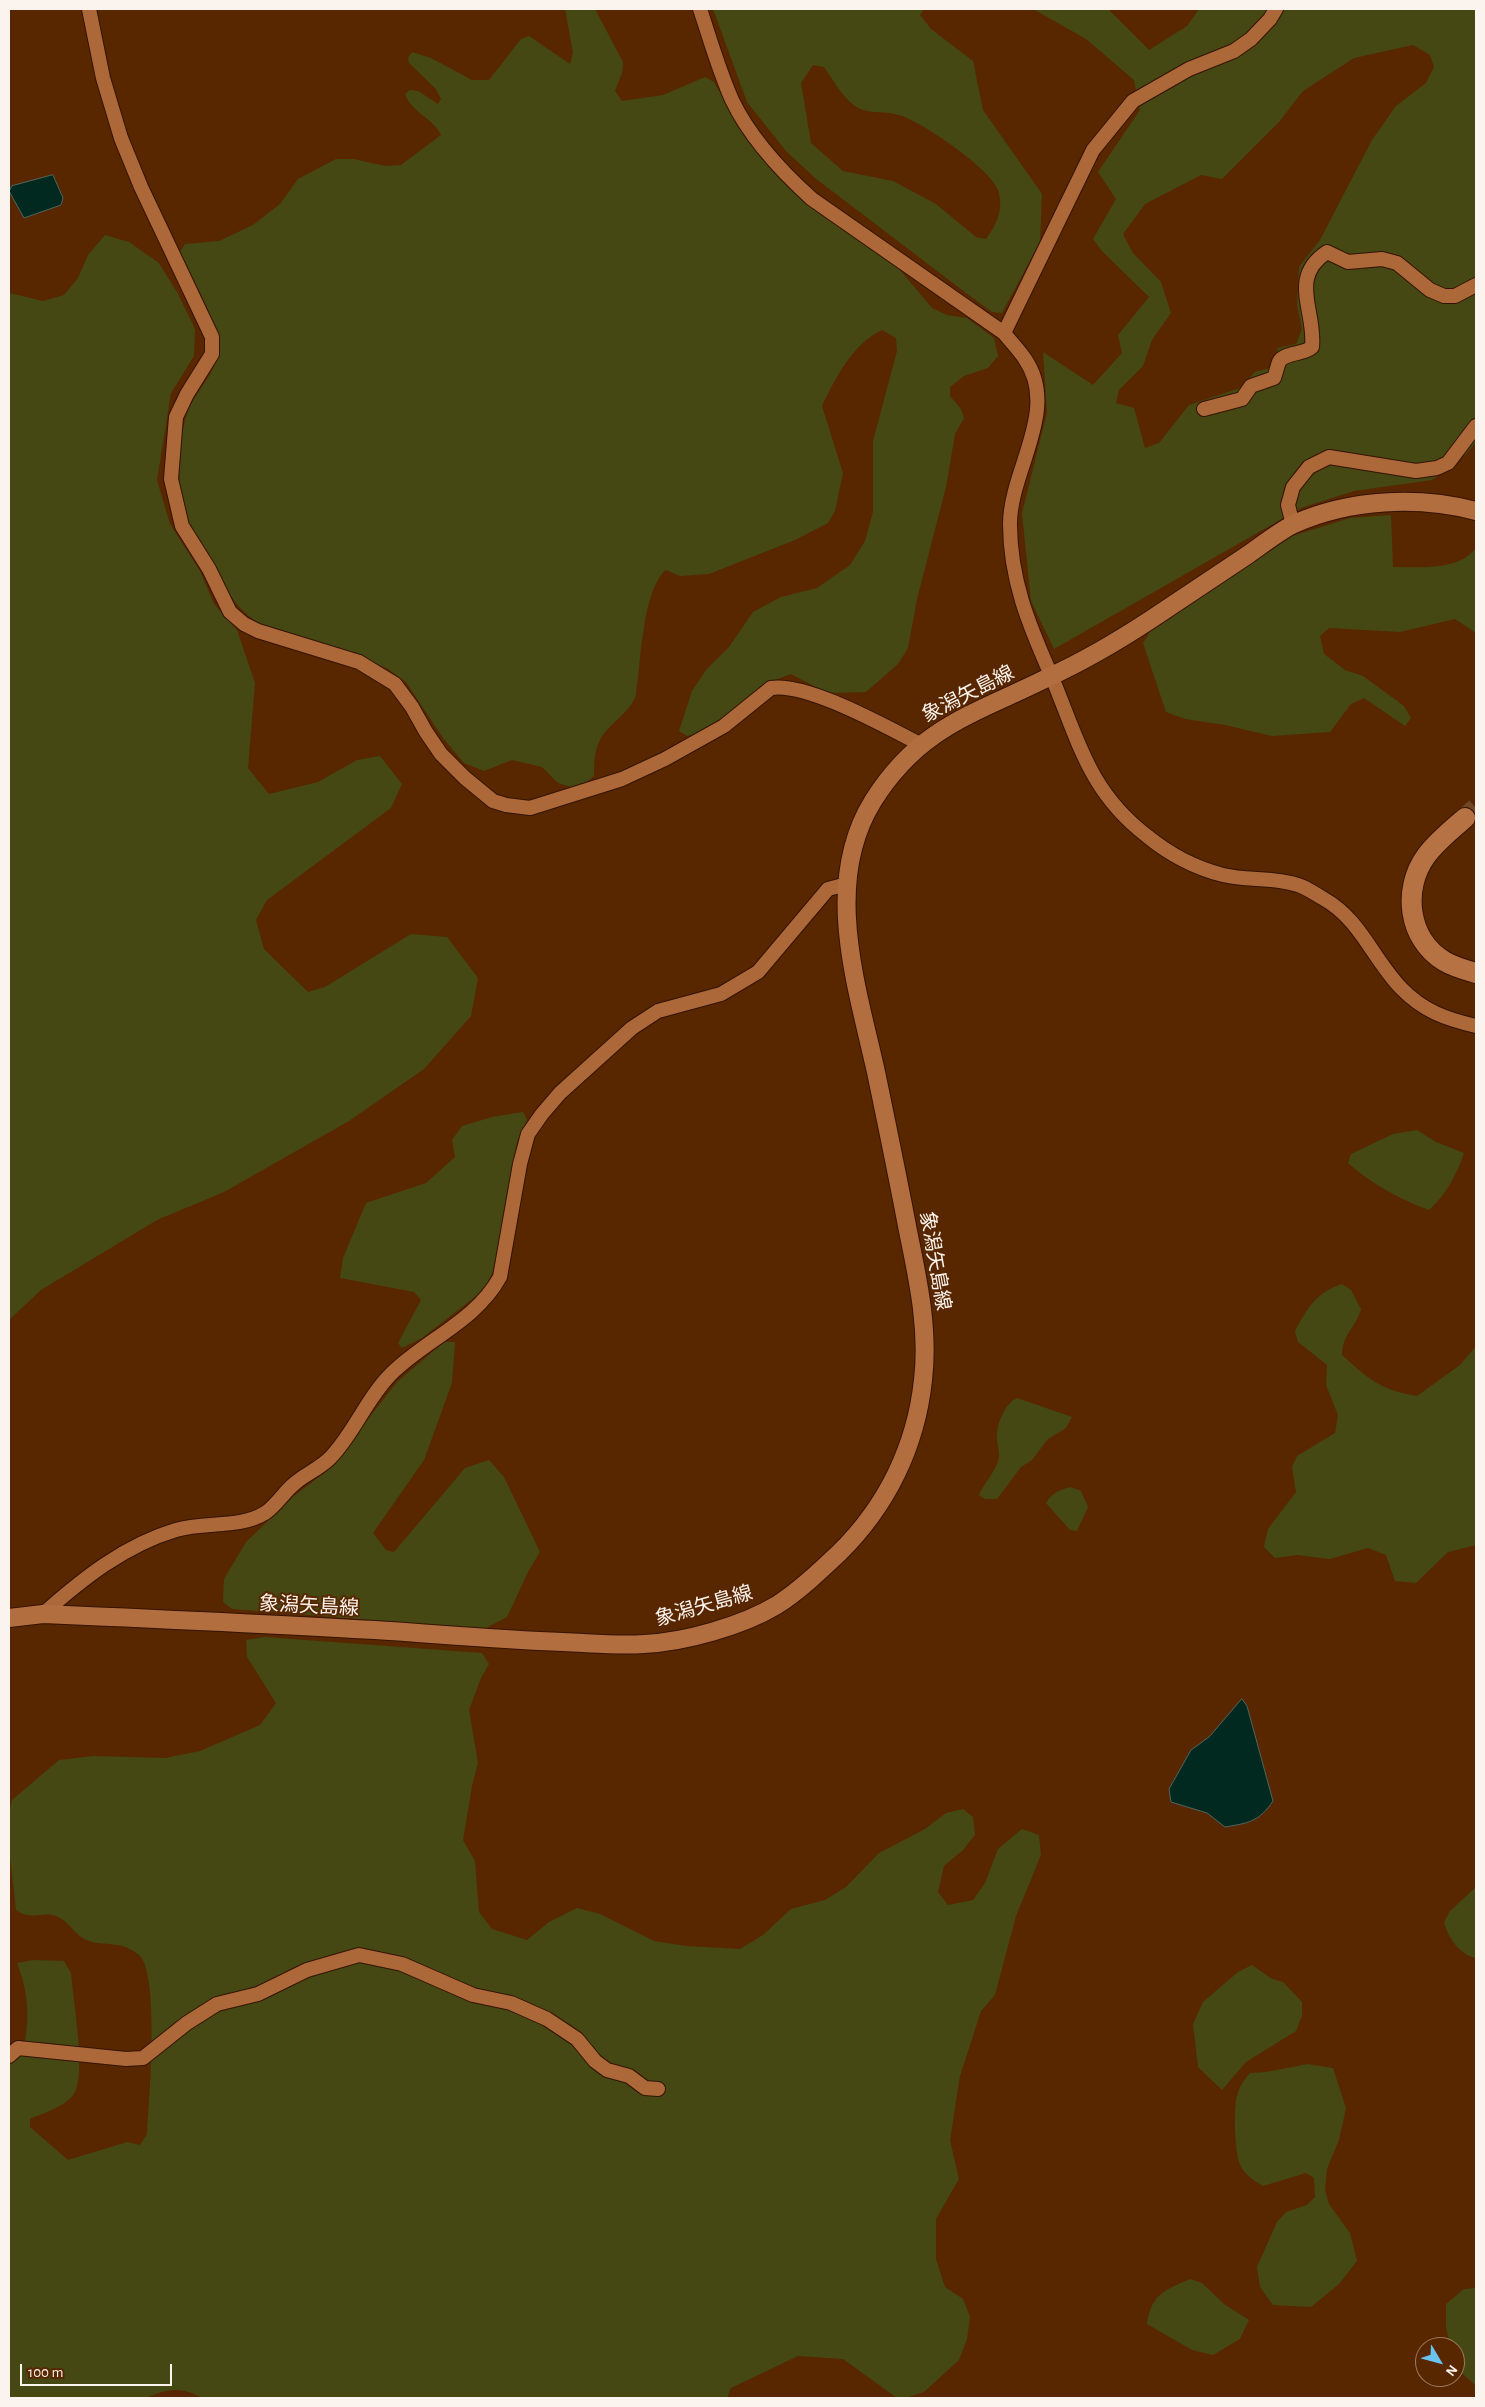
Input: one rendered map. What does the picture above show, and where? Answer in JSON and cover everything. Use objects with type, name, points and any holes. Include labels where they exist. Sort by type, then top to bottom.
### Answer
[{"type":"highway","points":[[1465,818],[1425,856],[1412,888],[1411,903],[1413,921],[1420,936],[1430,950],[1443,960],[1476,973]]},
{"type":"main road","name":"象潟矢島線","points":[[9,1618],[43,1614],[385,1631],[542,1641],[647,1644],[686,1638],[720,1628],[773,1607],[794,1593],[856,1536],[891,1486],[904,1458],[916,1422],[924,1376],[926,1328],[899,1182],[852,955],[846,895],[850,862],[858,833],[873,802],[920,744],[941,729],[980,708],[1051,676],[1131,632],[1293,525],[1341,510],[1382,503],[1427,502],[1476,511]]},
{"type":"street","points":[[89,9],[102,78],[121,138],[141,187],[212,337],[212,354],[176,418],[171,479],[182,526],[209,570],[230,612],[244,624],[258,631],[359,662],[395,684],[412,707],[441,754],[465,778],[493,801],[506,805],[530,808],[622,779],[665,759],[724,726],[771,688],[779,687],[821,696],[920,744]]},
{"type":"street","points":[[700,9],[733,100],[753,134],[792,181],[812,199],[1004,333],[1026,360],[1038,392],[1038,413],[1016,491],[1010,523],[1013,561],[1019,595],[1024,614],[1090,773],[1115,808],[1146,836],[1177,858],[1222,875],[1295,885],[1338,907],[1357,927],[1400,987],[1422,1006],[1443,1018],[1476,1026]]},
{"type":"street","points":[[1004,333],[1094,150],[1133,101],[1190,69],[1234,51],[1251,39],[1270,19],[1276,9]]},
{"type":"street","points":[[1204,409],[1242,399],[1251,386],[1274,378],[1279,361],[1283,358],[1307,351],[1312,347],[1311,317],[1306,302],[1306,276],[1313,265],[1326,252],[1348,262],[1382,259],[1397,263],[1430,290],[1444,296],[1455,296],[1476,285]]},
{"type":"street","points":[[1293,525],[1288,505],[1292,487],[1309,467],[1330,457],[1416,471],[1437,468],[1448,463],[1476,426]]},
{"type":"street","points":[[43,1614],[77,1584],[122,1553],[176,1530],[207,1524],[245,1522],[266,1512],[294,1484],[331,1458],[391,1375],[433,1340],[470,1314],[492,1293],[500,1277],[522,1156],[528,1134],[542,1114],[560,1094],[632,1028],[658,1011],[721,994],[758,972],[828,889],[847,884]]},
{"type":"street","points":[[9,2056],[18,2048],[126,2059],[143,2058],[187,2023],[218,2004],[258,1994],[307,1970],[358,1955],[402,1964],[473,1995],[511,2003],[546,2019],[577,2039],[595,2061],[607,2070],[629,2076],[645,2088],[658,2089]]},
{"type":"shaded area","points":[[565,9],[595,9],[623,62],[622,73],[615,91],[622,101],[663,95],[705,77],[714,82],[733,115],[800,198],[900,270],[932,308],[947,315],[967,318],[994,338],[998,356],[988,368],[964,376],[950,387],[950,396],[961,409],[964,418],[955,434],[946,487],[917,599],[908,648],[898,664],[866,692],[827,693],[791,674],[767,683],[734,711],[696,734],[687,736],[679,731],[692,691],[706,670],[729,647],[753,612],[781,597],[817,588],[850,565],[865,541],[873,512],[873,441],[897,351],[896,338],[882,330],[862,344],[846,363],[822,406],[843,473],[835,511],[828,523],[795,540],[709,574],[680,576],[666,570],[658,580],[647,610],[634,700],[602,736],[595,754],[594,776],[578,789],[558,783],[542,767],[512,760],[484,771],[464,763],[443,738],[406,682],[388,669],[353,653],[262,625],[248,615],[236,603],[222,582],[191,528],[183,506],[179,471],[180,446],[188,411],[210,374],[219,350],[215,328],[210,315],[180,252],[185,244],[219,241],[253,225],[280,204],[298,179],[336,159],[353,159],[386,166],[401,165],[441,135],[433,124],[412,106],[405,94],[410,90],[418,91],[438,104],[441,99],[436,89],[409,63],[408,58],[412,52],[431,58],[472,80],[489,80],[521,39],[529,36],[570,64],[573,53]]},
{"type":"shaded area","points":[[713,9],[924,9],[920,15],[931,29],[973,61],[983,110],[1042,194],[1040,242],[1002,313],[992,312],[815,178],[786,151],[747,102]],"holes":[[[813,65],[824,67],[843,95],[858,108],[899,115],[909,119],[954,147],[983,170],[993,181],[1000,197],[1000,210],[996,222],[986,239],[976,237],[936,204],[893,181],[843,171],[811,143],[801,83]]]},
{"type":"shaded area","points":[[1033,9],[1108,9],[1149,50],[1187,26],[1199,9],[1476,9],[1476,442],[1466,454],[1432,480],[1354,491],[1301,508],[1054,649],[1031,601],[1022,513],[1047,413],[1043,352],[1093,385],[1122,353],[1118,335],[1149,297],[1102,251],[1093,239],[1116,199],[1098,172],[1140,110],[1134,80],[1086,39]],"holes":[[[1413,45],[1430,55],[1434,67],[1426,83],[1396,106],[1372,140],[1320,240],[1299,267],[1297,305],[1302,329],[1296,344],[1278,348],[1270,368],[1255,372],[1240,388],[1189,405],[1159,443],[1145,448],[1134,408],[1116,403],[1119,390],[1143,366],[1152,340],[1171,313],[1161,282],[1133,253],[1123,234],[1145,204],[1201,175],[1222,179],[1279,122],[1303,91],[1354,58]]]},
{"type":"shaded area","points":[[105,235],[129,242],[159,263],[178,294],[195,329],[194,356],[171,393],[157,480],[170,524],[200,571],[214,604],[237,630],[255,683],[248,768],[269,794],[318,782],[357,760],[380,756],[402,784],[391,808],[267,900],[256,920],[264,949],[308,992],[325,987],[411,934],[447,937],[478,978],[471,1016],[424,1069],[349,1121],[224,1192],[157,1220],[41,1290],[9,1320],[9,293],[43,301],[64,295],[78,278],[88,255]]},
{"type":"shaded area","points":[[1391,515],[1393,567],[1426,567],[1449,564],[1460,561],[1476,548],[1476,633],[1455,619],[1400,632],[1329,628],[1320,636],[1324,654],[1345,670],[1363,676],[1404,706],[1411,718],[1405,726],[1364,698],[1351,704],[1330,732],[1272,736],[1225,725],[1185,719],[1166,712],[1143,643],[1150,632],[1292,536],[1350,518]]},
{"type":"shaded area","points":[[523,1112],[527,1120],[517,1142],[495,1267],[484,1290],[422,1338],[402,1348],[398,1343],[421,1300],[414,1292],[340,1278],[343,1258],[366,1203],[426,1183],[455,1157],[452,1140],[462,1126],[492,1117]]},
{"type":"shaded area","points":[[1417,1130],[1436,1142],[1464,1153],[1450,1184],[1441,1198],[1429,1210],[1386,1190],[1348,1163],[1351,1154],[1393,1134]]},
{"type":"shaded area","points":[[1342,1284],[1351,1290],[1361,1309],[1356,1322],[1347,1336],[1342,1355],[1368,1377],[1384,1387],[1417,1396],[1460,1365],[1476,1346],[1476,1545],[1448,1552],[1416,1583],[1395,1581],[1386,1555],[1368,1548],[1330,1559],[1297,1555],[1275,1558],[1264,1547],[1268,1529],[1296,1492],[1292,1467],[1297,1456],[1335,1433],[1338,1415],[1326,1385],[1327,1365],[1298,1342],[1295,1331],[1304,1315],[1319,1296]]},
{"type":"shaded area","points":[[444,1342],[455,1342],[452,1383],[424,1460],[373,1533],[386,1550],[394,1552],[465,1468],[489,1460],[504,1477],[540,1552],[529,1570],[507,1617],[484,1629],[232,1609],[223,1602],[224,1579],[246,1542],[294,1496],[328,1470],[397,1382]]},
{"type":"shaded area","points":[[1017,1398],[1072,1417],[1066,1428],[1048,1439],[1032,1460],[1021,1467],[997,1499],[985,1499],[979,1495],[999,1458],[997,1433],[1000,1421],[1005,1409]]},
{"type":"shaded area","points":[[1071,1487],[1081,1491],[1088,1507],[1077,1531],[1070,1530],[1046,1503],[1057,1492]]},
{"type":"shaded area","points":[[265,1637],[482,1653],[489,1664],[481,1678],[469,1710],[478,1763],[463,1840],[475,1861],[479,1912],[492,1929],[527,1940],[549,1922],[577,1908],[600,1914],[654,1941],[686,1946],[740,1949],[763,1935],[791,1909],[825,1900],[846,1887],[879,1853],[925,1829],[946,1813],[963,1809],[973,1817],[975,1835],[963,1850],[944,1866],[938,1892],[948,1905],[973,1900],[985,1883],[998,1849],[1022,1829],[1039,1835],[1041,1855],[1016,1916],[995,1995],[981,2011],[960,2076],[950,2140],[959,2179],[936,2219],[936,2259],[945,2287],[963,2299],[970,2317],[967,2339],[959,2360],[924,2392],[906,2398],[897,2398],[843,2359],[798,2356],[731,2388],[727,2398],[202,2398],[195,2394],[175,2390],[162,2392],[147,2398],[9,2398],[9,2062],[23,2052],[27,2029],[26,1996],[17,1963],[33,1960],[64,1961],[71,1973],[78,2034],[78,2082],[75,2092],[67,2101],[30,2119],[30,2127],[68,2160],[127,2142],[140,2145],[147,2134],[152,2040],[149,1986],[145,1967],[139,1955],[126,1947],[96,1943],[84,1939],[56,1916],[46,1914],[26,1915],[16,1910],[9,1848],[9,1813],[12,1800],[59,1760],[93,1756],[165,1758],[200,1751],[260,1725],[276,1703],[247,1657],[246,1640]]},
{"type":"shaded area","points":[[1476,1887],[1476,1958],[1460,1950],[1448,1934],[1444,1922],[1450,1911]]},
{"type":"shaded area","points":[[1252,1965],[1272,1979],[1283,1982],[1302,2002],[1302,2016],[1296,2031],[1246,2062],[1222,2090],[1198,2067],[1193,2024],[1203,2002],[1238,1972]]},
{"type":"shaded area","points":[[1308,2064],[1333,2068],[1346,2108],[1339,2140],[1327,2169],[1325,2190],[1329,2204],[1350,2233],[1357,2261],[1339,2284],[1311,2307],[1273,2305],[1260,2287],[1257,2267],[1277,2222],[1286,2212],[1307,2205],[1315,2197],[1314,2178],[1306,2173],[1263,2186],[1248,2176],[1240,2166],[1236,2147],[1236,2103],[1240,2087],[1250,2073]]},
{"type":"shaded area","points":[[1190,2279],[1202,2283],[1224,2304],[1249,2320],[1240,2339],[1213,2355],[1192,2350],[1147,2324],[1149,2314],[1156,2299],[1166,2290]]},
{"type":"shaded area","points":[[1476,2288],[1476,2386],[1465,2376],[1465,2337],[1448,2337],[1446,2327],[1446,2304],[1464,2289]]},
{"type":"water","points":[[53,175],[63,198],[61,205],[24,218],[9,191],[12,186]]},
{"type":"water","points":[[1242,1699],[1247,1706],[1273,1801],[1258,1817],[1225,1827],[1207,1813],[1171,1802],[1169,1789],[1191,1750],[1209,1737]]},
{"type":"tunnel","points":[[1465,818],[1476,808]]}]
